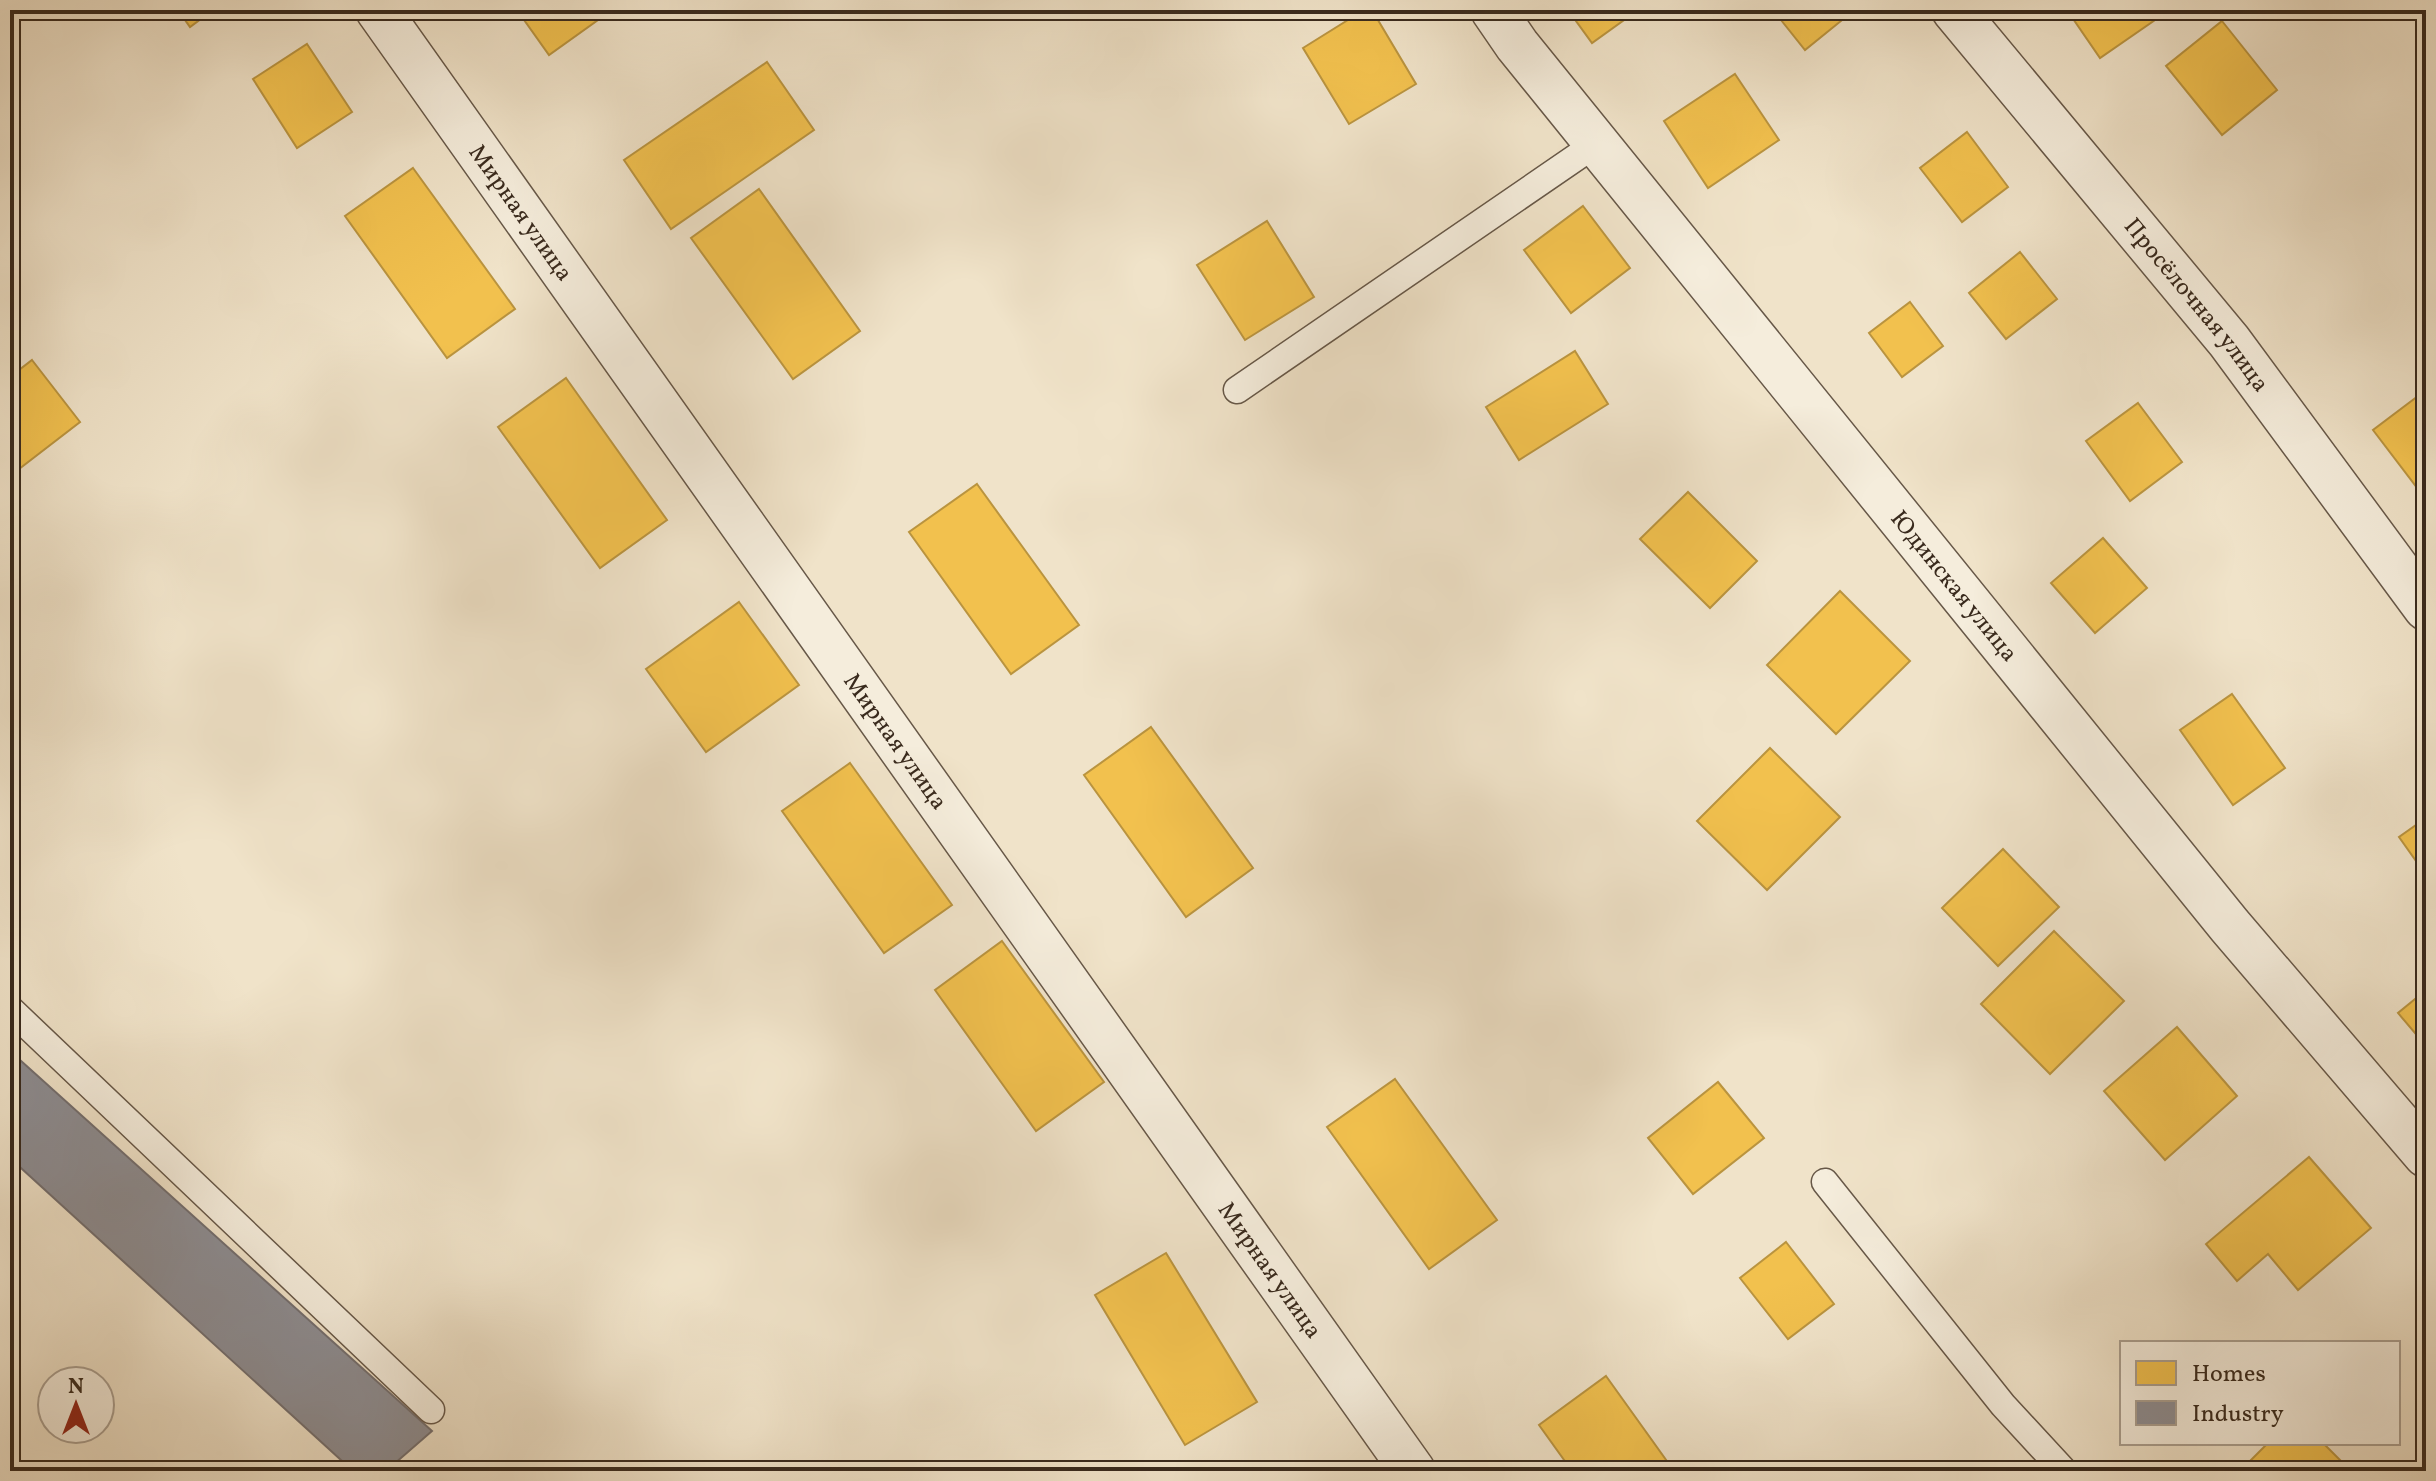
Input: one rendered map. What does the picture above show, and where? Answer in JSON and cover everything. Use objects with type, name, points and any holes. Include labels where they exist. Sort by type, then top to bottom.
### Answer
[{"type":"street","name":"Мирная улица","points":[[378,10],[1413,1471]]},
{"type":"street","name":"Юдинская улица","points":[[1493,10],[1517,45],[2230,926],[2426,1155]]},
{"type":"street","name":"Просёлочная улица","points":[[1954,10],[2229,341],[2426,608]]},
{"type":"lane","points":[[1237,390],[1597,143]]},
{"type":"lane","points":[[10,1009],[431,1410]]},
{"type":"lane","points":[[1825,1182],[2003,1405],[2064,1471]]},
{"type":"building: Homes","points":[[178,10],[213,10],[190,27]]},
{"type":"building: Homes","points":[[517,10],[612,10],[549,55]]},
{"type":"building: Homes","points":[[1364,10],[1372,10],[1416,84],[1349,124],[1303,48]]},
{"type":"building: Homes","points":[[1568,10],[1638,10],[1592,43]]},
{"type":"building: Homes","points":[[1773,10],[1850,10],[1852,12],[1805,50]]},
{"type":"building: Homes","points":[[2067,10],[2148,10],[2155,20],[2100,58]]},
{"type":"building: Homes","points":[[2222,21],[2277,90],[2222,135],[2166,66]]},
{"type":"building: Homes","points":[[307,44],[352,112],[297,148],[253,79]]},
{"type":"building: Homes","points":[[767,62],[814,130],[671,229],[624,160]]},
{"type":"building: Homes","points":[[1735,74],[1779,140],[1708,188],[1664,121]]},
{"type":"building: Homes","points":[[1967,132],[2008,187],[1962,222],[1920,168]]},
{"type":"building: Homes","points":[[413,168],[515,309],[447,358],[345,216]]},
{"type":"building: Homes","points":[[759,189],[860,331],[793,379],[691,238]]},
{"type":"building: Homes","points":[[1583,206],[1630,268],[1571,313],[1524,250]]},
{"type":"building: Homes","points":[[1267,221],[1314,297],[1245,340],[1197,265]]},
{"type":"building: Homes","points":[[2020,252],[2057,299],[2006,339],[1969,293]]},
{"type":"building: Homes","points":[[1910,302],[1943,346],[1902,377],[1869,333]]},
{"type":"building: Homes","points":[[1575,351],[1608,404],[1519,460],[1486,407]]},
{"type":"building: Homes","points":[[32,360],[80,422],[10,476],[10,377]]},
{"type":"building: Homes","points":[[566,378],[667,520],[600,568],[498,427]]},
{"type":"building: Homes","points":[[2426,390],[2426,483],[2418,489],[2373,430]]},
{"type":"building: Homes","points":[[2138,403],[2182,462],[2130,501],[2086,441]]},
{"type":"building: Homes","points":[[977,484],[1079,625],[1011,674],[909,532]]},
{"type":"building: Homes","points":[[1688,492],[1757,561],[1710,608],[1640,539]]},
{"type":"building: Homes","points":[[2103,538],[2147,588],[2095,633],[2051,583]]},
{"type":"building: Homes","points":[[1840,591],[1910,661],[1836,734],[1767,665]]},
{"type":"building: Homes","points":[[739,602],[799,685],[706,752],[646,669]]},
{"type":"building: Homes","points":[[2232,694],[2285,768],[2233,805],[2180,730]]},
{"type":"building: Homes","points":[[1151,727],[1253,868],[1186,917],[1084,775]]},
{"type":"building: Homes","points":[[1770,748],[1840,817],[1767,890],[1697,821]]},
{"type":"building: Homes","points":[[850,763],[952,905],[884,953],[782,811]]},
{"type":"building: Homes","points":[[2426,818],[2426,875],[2399,837]]},
{"type":"building: Homes","points":[[2003,849],[2059,907],[1998,966],[1942,908]]},
{"type":"building: Homes","points":[[2054,931],[2124,1001],[2050,1074],[1981,1004]]},
{"type":"building: Homes","points":[[1002,941],[1104,1082],[1036,1131],[935,990]]},
{"type":"building: Homes","points":[[2426,990],[2426,1046],[2398,1013]]},
{"type":"building: Homes","points":[[2177,1027],[2237,1096],[2165,1160],[2104,1091]]},
{"type":"building: Homes","points":[[1395,1079],[1497,1220],[1429,1269],[1327,1127]]},
{"type":"building: Homes","points":[[1718,1082],[1764,1138],[1693,1194],[1648,1138]]},
{"type":"building: Homes","points":[[2309,1157],[2371,1228],[2298,1290],[2268,1254],[2237,1281],[2206,1244]]},
{"type":"building: Homes","points":[[1786,1242],[1834,1304],[1788,1339],[1740,1278]]},
{"type":"building: Homes","points":[[1166,1253],[1257,1402],[1185,1445],[1095,1295]]},
{"type":"building: Homes","points":[[1606,1376],[1674,1471],[1572,1471],[1539,1425]]},
{"type":"building: Homes","points":[[2266,1445],[2325,1445],[2351,1471],[2240,1471]]},
{"type":"building: Industry","points":[[10,1051],[432,1431],[386,1471],[353,1471],[10,1158]]}]
